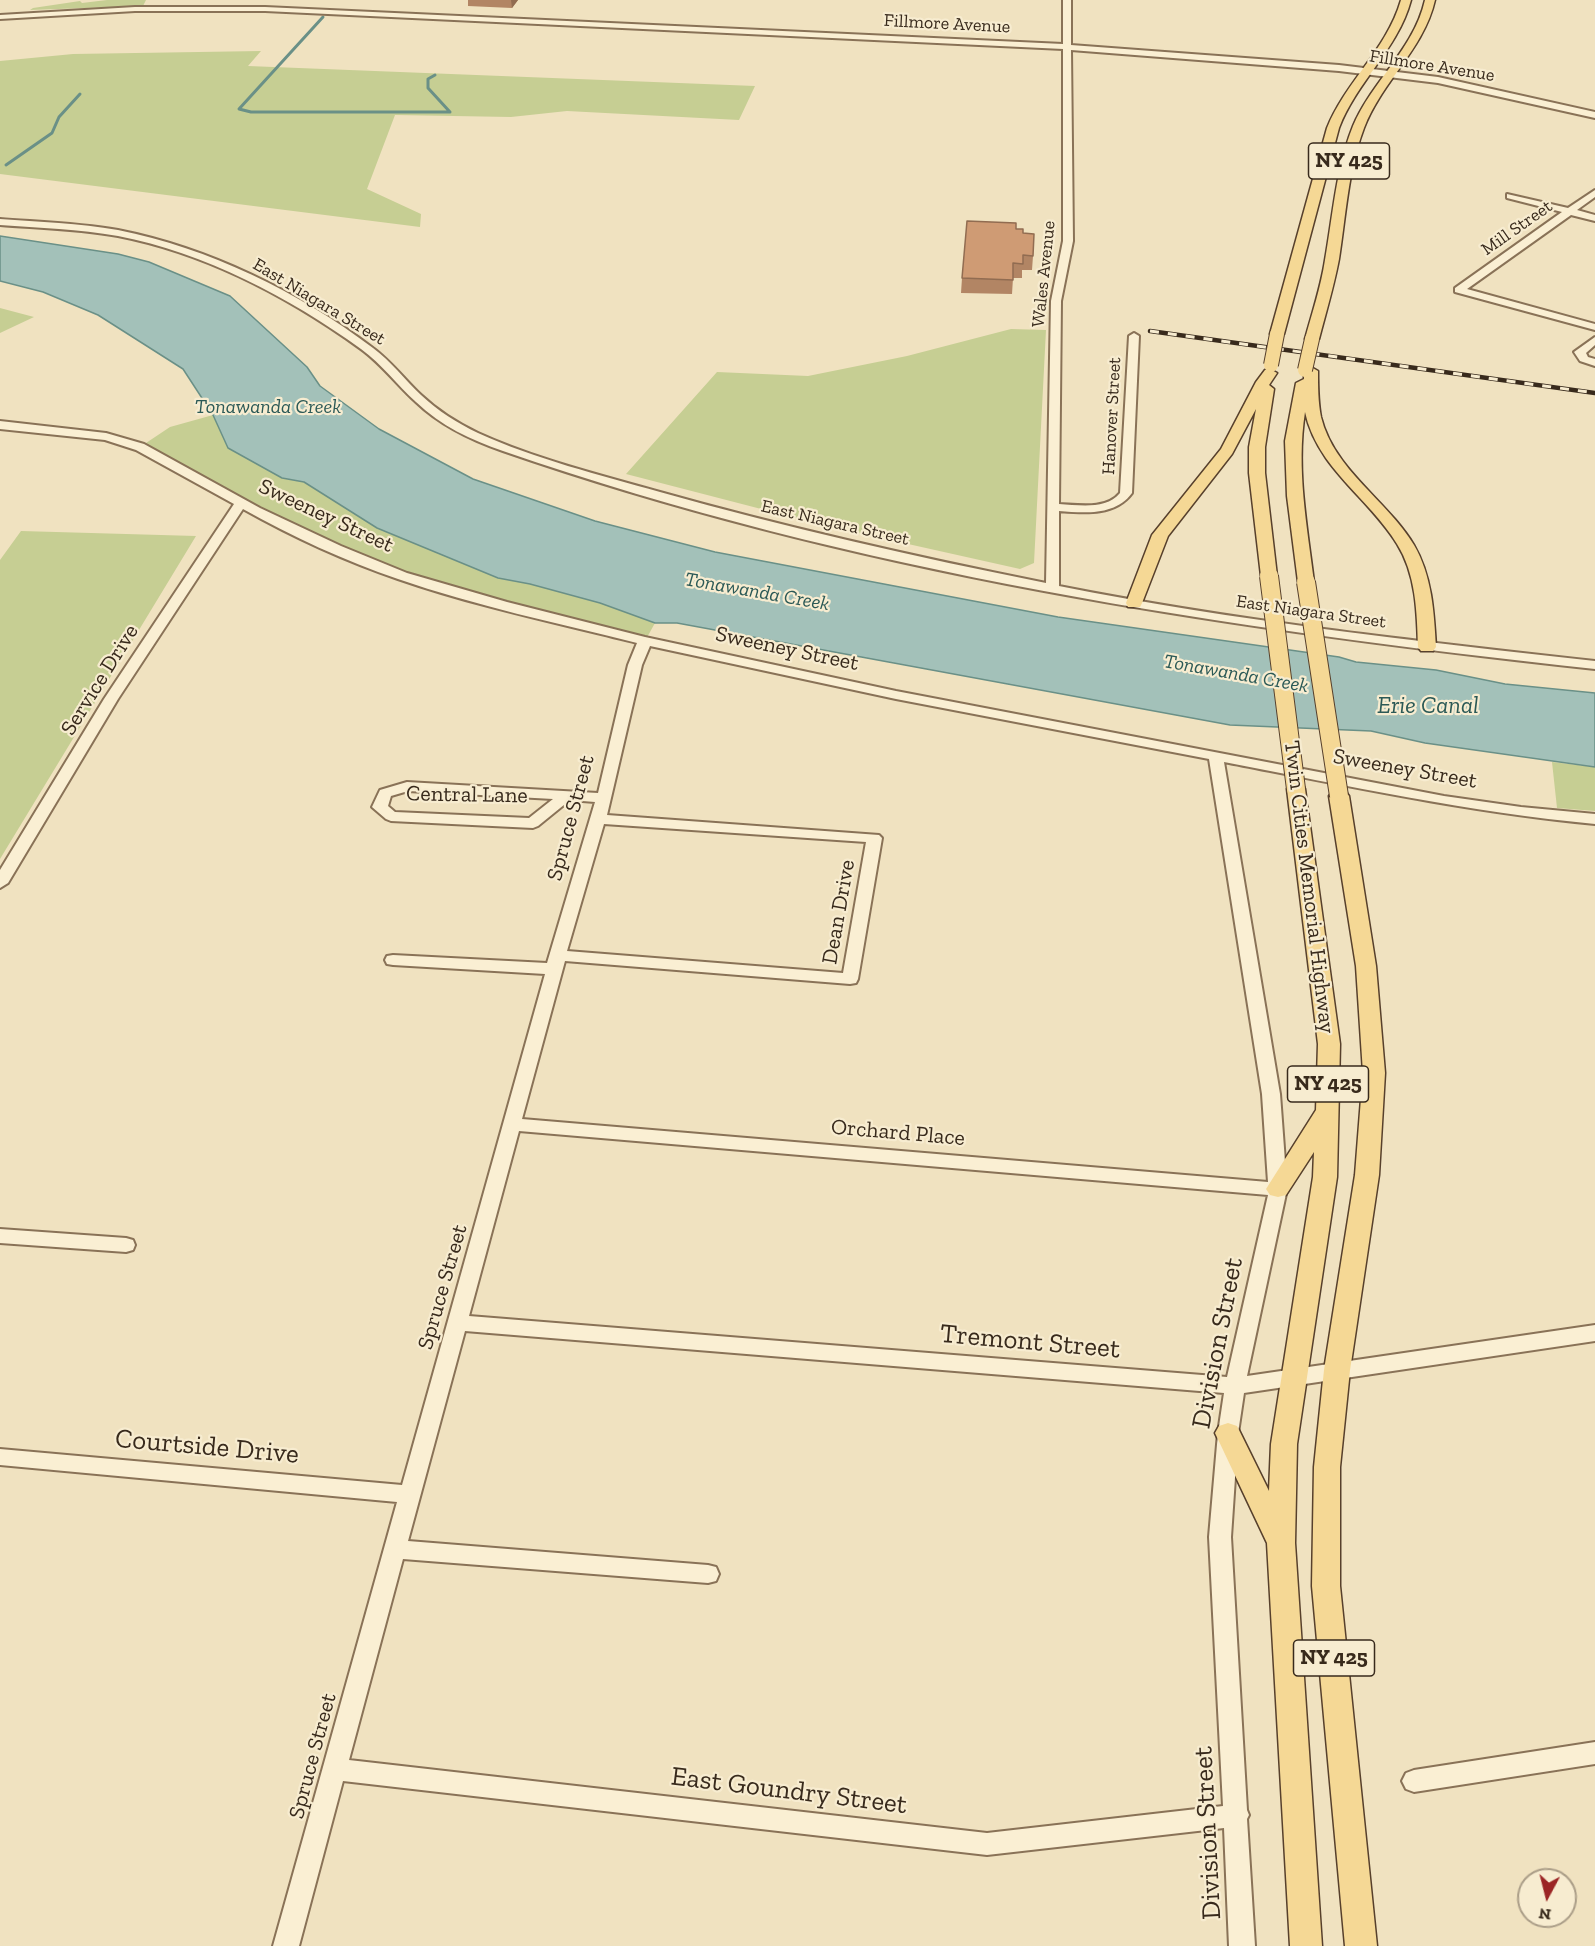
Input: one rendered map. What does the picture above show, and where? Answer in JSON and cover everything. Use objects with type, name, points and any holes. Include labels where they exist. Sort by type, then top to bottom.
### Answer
[{"type":"main road","name":"Twin Cities Memorial Highway","points":[[1306,1946],[1281,1543],[1284,1444],[1292,1378],[1325,1177],[1329,1044],[1269,576],[1257,447],[1277,334],[1325,151],[1337,116],[1364,72],[1391,35],[1406,0]]},
{"type":"main road","name":"NY 425","points":[[1308,370],[1311,344],[1328,282],[1351,151],[1368,107],[1415,38],[1425,18],[1430,0]]},
{"type":"main road","points":[[1134,603],[1160,535],[1236,438],[1270,369]]},
{"type":"main road","name":"Twin Cities Memorial Highway","points":[[1308,370],[1293,441],[1295,496],[1306,582],[1366,966],[1374,1036],[1374,1073],[1367,1175],[1336,1370],[1327,1467],[1326,1586],[1361,1946]]},
{"type":"main road","points":[[1308,370],[1314,420],[1324,445],[1352,482],[1394,528],[1414,562],[1421,586],[1427,647]]},
{"type":"main road","points":[[1278,1189],[1301,1155],[1328,1107]]},
{"type":"main road","points":[[1228,1433],[1281,1543]]},
{"type":"street","points":[[245,9],[254,0]]},
{"type":"street","points":[[317,11],[326,0]]},
{"type":"street","name":"Wales Avenue","points":[[1052,588],[1056,301],[1068,241],[1067,0]]},
{"type":"street","name":"Fillmore Avenue","points":[[0,17],[107,10],[292,10],[1068,47],[1438,80],[1595,115]]},
{"type":"street","name":"Mill Street","points":[[1595,193],[1459,290],[1595,327]]},
{"type":"street","points":[[1510,196],[1595,218]]},
{"type":"street","name":"East Niagara Street","points":[[0,222],[98,230],[130,236],[213,262],[297,305],[368,350],[437,414],[481,438],[761,525],[914,560],[1134,603],[1427,647],[1595,664]]},
{"type":"street","name":"Hanover Street","points":[[1054,507],[1106,506],[1122,499],[1125,493],[1134,336]]},
{"type":"street","points":[[1595,340],[1580,352],[1584,359],[1595,363]]},
{"type":"street","name":"Sweeney Street","points":[[0,425],[97,436],[140,447],[241,502],[336,549],[402,576],[502,605],[645,641],[896,695],[1216,757],[1475,805],[1595,819]]},
{"type":"street","name":"Service Drive","points":[[0,883],[111,699],[241,502]]},
{"type":"street","name":"Spruce Street","points":[[286,1946],[556,962],[604,798],[635,665],[645,641]]},
{"type":"street","name":"Division Street","points":[[1216,757],[1271,1094],[1278,1189],[1235,1386],[1228,1433],[1220,1537],[1237,1815],[1242,1946]]},
{"type":"street","name":"Central Lane","points":[[567,796],[533,823],[391,816],[380,807],[385,793],[407,786],[604,798]]},
{"type":"street","name":"Dean Drive","points":[[556,962],[850,979],[874,838],[598,819]]},
{"type":"street","points":[[393,960],[556,962]]},
{"type":"street","name":"Orchard Place","points":[[513,1124],[1278,1189]]},
{"type":"street","points":[[0,1236],[126,1245]]},
{"type":"street","name":"Tremont Street","points":[[458,1323],[1235,1386],[1595,1333]]},
{"type":"street","name":"Courtside Drive","points":[[0,1457],[409,1494]]},
{"type":"street","points":[[394,1550],[708,1574]]},
{"type":"street","points":[[1414,1781],[1595,1753]]},
{"type":"street","name":"East Goundry Street","points":[[334,1769],[987,1844],[1237,1815]]},
{"type":"green space","points":[[107,0],[146,0],[143,6],[30,10],[80,1],[82,3]]},
{"type":"green space","points":[[261,51],[248,66],[755,86],[739,120],[567,111],[511,117],[395,115],[367,189],[421,214],[420,227],[0,174],[0,61],[73,54]]},
{"type":"green space","points":[[0,308],[34,317],[0,333]]},
{"type":"green space","points":[[1011,329],[1046,330],[1034,563],[1020,569],[823,525],[626,474],[717,372],[808,376],[907,356]]},
{"type":"green space","points":[[213,415],[228,448],[282,478],[304,482],[377,528],[498,578],[600,603],[655,623],[645,641],[402,576],[256,511],[140,447],[170,427]]},
{"type":"green space","points":[[21,531],[196,536],[0,859],[0,560]]},
{"type":"green space","points":[[1552,762],[1595,767],[1595,811],[1557,808]]},
{"type":"water","name":"Tonawanda Creek","points":[[0,236],[118,254],[149,262],[230,296],[307,367],[320,386],[379,429],[473,479],[595,521],[715,552],[1058,617],[1339,657],[1356,662],[1436,670],[1505,684],[1595,693],[1595,767],[1425,743],[1371,731],[1230,725],[677,623],[655,623],[600,603],[498,578],[377,528],[304,482],[282,478],[228,448],[213,415],[183,369],[98,315],[43,292],[0,281]]},
{"type":"building","points":[[967,221],[1016,223],[1016,229],[1023,229],[1023,233],[1034,234],[1033,256],[1023,255],[1023,264],[1013,263],[1013,280],[962,278]]},
{"type":"waterway","points":[[323,17],[239,109],[251,112],[450,112],[428,88],[428,79],[435,75]]},
{"type":"waterway","points":[[6,165],[52,133],[59,117],[80,94]]},
{"type":"railway","points":[[1150,331],[1595,393]]},
{"type":"water label","name":"Erie Canal","points":[[1428,706]]}]
